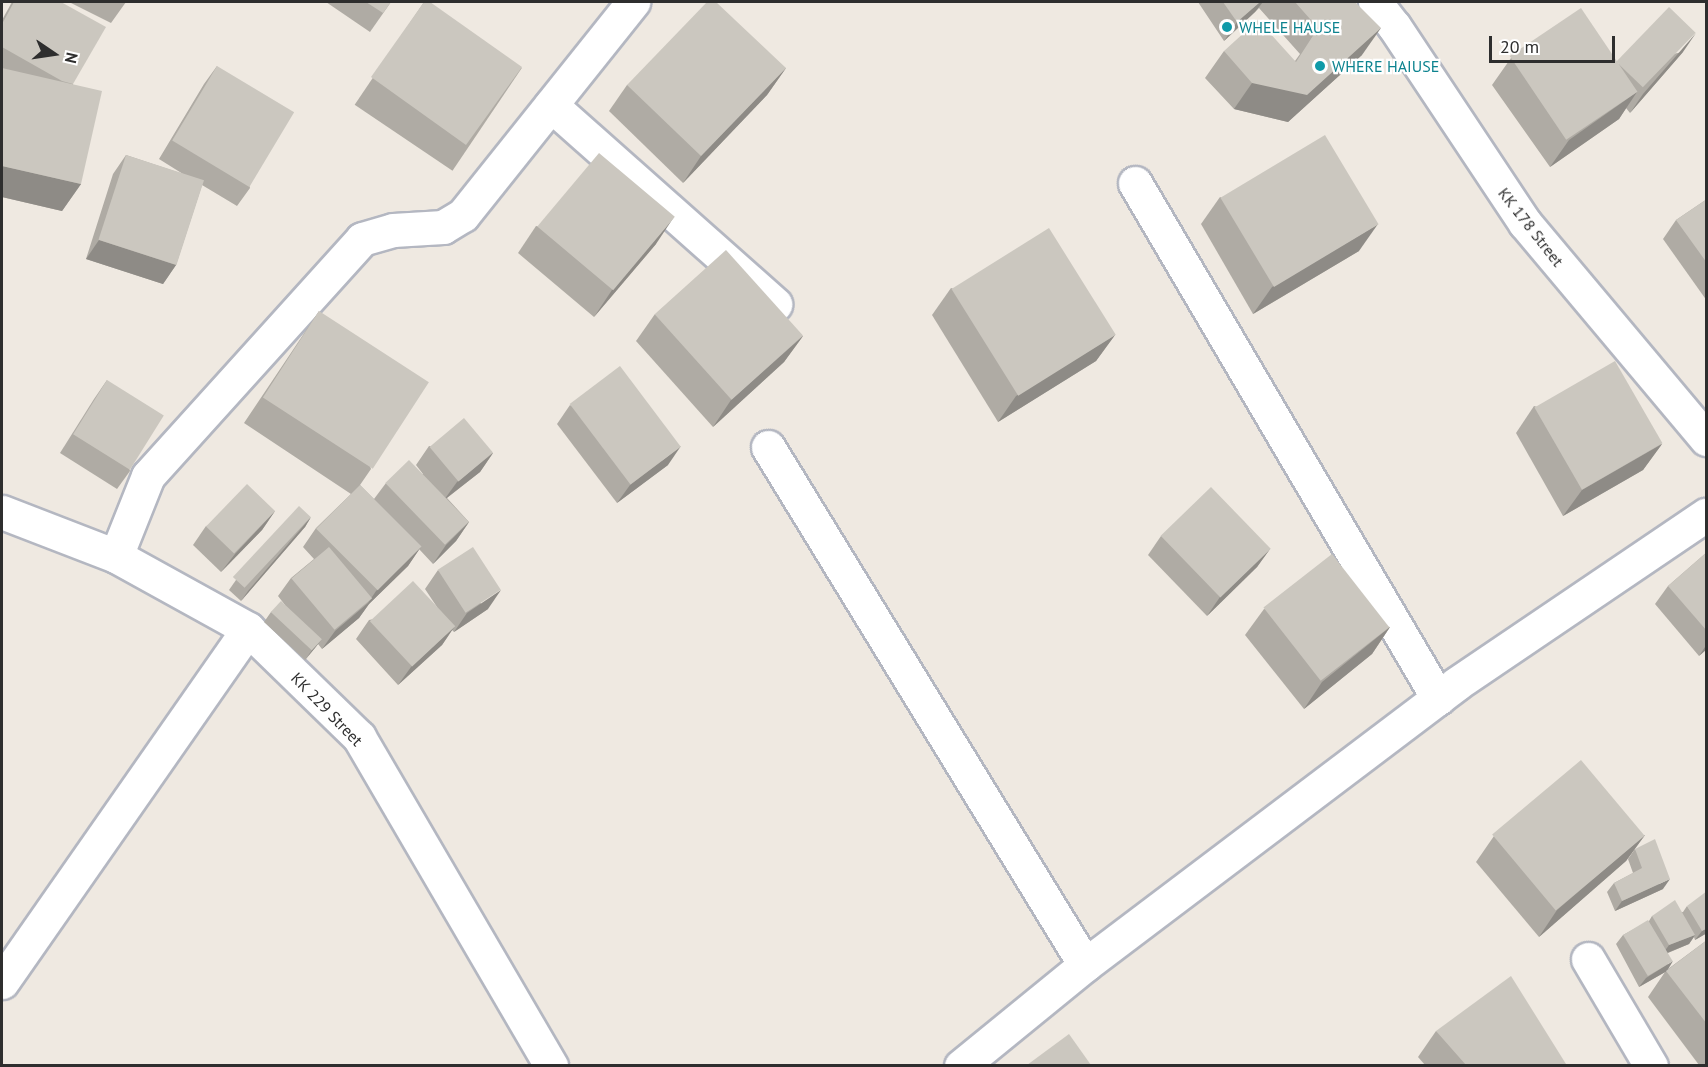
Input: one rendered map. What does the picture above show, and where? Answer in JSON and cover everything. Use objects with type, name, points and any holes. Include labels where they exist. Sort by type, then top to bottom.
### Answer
[{"type":"street","points":[[116,556],[148,476],[362,239],[393,230],[443,227],[463,215],[633,2]]},
{"type":"street","name":"KK 178 Street","points":[[1375,2],[1394,26],[1525,223],[1707,439]]},
{"type":"street","points":[[551,105],[775,304]]},
{"type":"street","points":[[1135,183],[1438,698]]},
{"type":"street","points":[[768,447],[1085,965]]},
{"type":"street","name":"KK 229 Street","points":[[2,512],[116,556],[248,629],[359,737],[551,1065]]},
{"type":"street","points":[[961,1065],[1085,965],[1438,698],[1707,515]]},
{"type":"street","points":[[2,982],[248,629]]},
{"type":"street","points":[[1588,959],[1651,1065]]},
{"type":"building","points":[[14,2],[61,2],[106,27],[73,84],[62,81],[2,47],[2,24]]},
{"type":"building","points":[[366,2],[391,2],[383,13]]},
{"type":"building","points":[[424,2],[430,2],[522,67],[466,145],[371,77]]},
{"type":"building","points":[[707,2],[716,2],[786,68],[701,156],[627,85]]},
{"type":"building","points":[[1223,2],[1260,2],[1237,22]]},
{"type":"building","points":[[1295,2],[1355,2],[1381,28],[1307,95],[1252,83],[1224,51],[1258,20],[1296,62],[1318,28]]},
{"type":"building","points":[[1669,7],[1696,33],[1643,87],[1616,62]]},
{"type":"building","points":[[1581,8],[1637,92],[1566,140],[1510,56]]},
{"type":"building","points":[[217,66],[294,112],[249,187],[172,141]]},
{"type":"building","points":[[2,68],[102,91],[81,184],[2,166]]},
{"type":"building","points":[[1325,135],[1379,224],[1274,287],[1220,198]]},
{"type":"building","points":[[599,153],[675,217],[613,290],[537,227]]},
{"type":"building","points":[[126,155],[204,180],[176,265],[98,240]]},
{"type":"building","points":[[1707,199],[1707,263],[1676,220]]},
{"type":"building","points":[[1049,228],[1116,335],[1018,396],[951,289]]},
{"type":"building","points":[[726,250],[803,335],[732,400],[655,314]]},
{"type":"building","points":[[319,311],[429,382],[373,469],[263,397]]},
{"type":"building","points":[[1615,361],[1662,443],[1582,490],[1534,408]]},
{"type":"building","points":[[620,366],[681,447],[630,485],[570,404]]},
{"type":"building","points":[[107,380],[164,416],[130,470],[73,434]]},
{"type":"building","points":[[464,418],[493,452],[458,481],[430,447]]},
{"type":"building","points":[[409,460],[469,522],[445,545],[385,483]]},
{"type":"building","points":[[247,484],[275,511],[234,554],[206,526]]},
{"type":"building","points":[[360,485],[422,547],[378,590],[316,529]]},
{"type":"building","points":[[1211,487],[1271,549],[1220,597],[1161,536]]},
{"type":"building","points":[[299,506],[311,517],[245,588],[233,577]]},
{"type":"building","points":[[329,547],[372,598],[335,630],[291,578]]},
{"type":"building","points":[[473,547],[501,590],[466,613],[438,570]]},
{"type":"building","points":[[1707,552],[1707,631],[1668,586]]},
{"type":"building","points":[[1332,554],[1389,627],[1321,681],[1263,608]]},
{"type":"building","points":[[413,581],[455,626],[412,667],[370,621]]},
{"type":"building","points":[[281,601],[322,639],[312,650],[271,612]]},
{"type":"building","points":[[1581,760],[1645,836],[1556,910],[1492,835]]},
{"type":"building","points":[[1655,839],[1670,879],[1622,901],[1614,883],[1642,868],[1635,849]]},
{"type":"building","points":[[1707,891],[1707,928],[1702,931],[1687,906]]},
{"type":"building","points":[[1675,900],[1695,935],[1669,945],[1652,916]]},
{"type":"building","points":[[1648,920],[1673,961],[1648,976],[1623,935]]},
{"type":"building","points":[[1707,940],[1707,1024],[1666,971]]},
{"type":"building","points":[[1511,976],[1566,1064],[1466,1065],[1436,1031]]},
{"type":"building","points":[[1069,1034],[1091,1065],[1027,1065]]},
{"type":"place","name":"WHELE HAUSE","points":[[1227,27]]},
{"type":"place","name":"WHERE HAIUSE","points":[[1320,66]]}]
